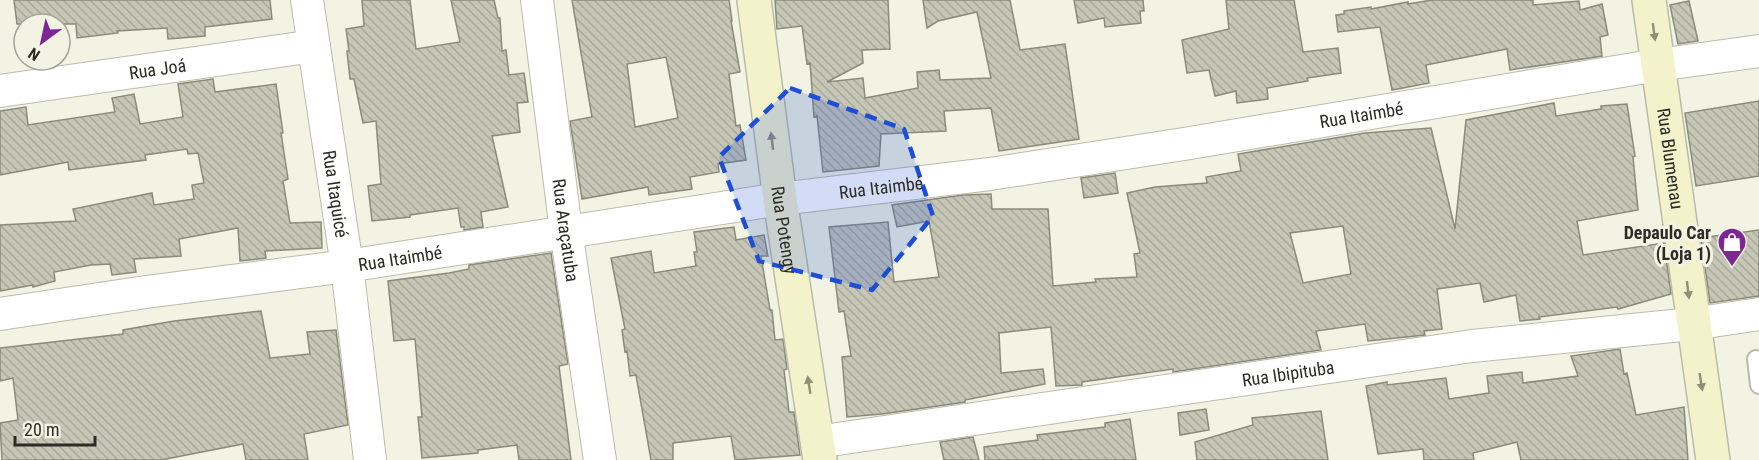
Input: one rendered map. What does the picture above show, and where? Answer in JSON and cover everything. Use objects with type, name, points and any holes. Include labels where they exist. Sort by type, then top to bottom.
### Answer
[{"type":"main road","name":"Rua Potengy","points":[[754,0],[780,199],[819,451]]},
{"type":"main road","name":"Rua Blumenau","points":[[1649,0],[1692,324],[1713,460]]},
{"type":"street","name":"Rua Itaquicé","points":[[307,0],[347,266],[370,460]]},
{"type":"street","name":"Rua Araçatuba","points":[[537,0],[566,231],[600,460]]},
{"type":"street","name":"Rua Joá","points":[[0,91],[314,46]]},
{"type":"street","name":"Rua Itaimbé","points":[[0,314],[347,266],[780,199],[990,174],[1659,65],[1759,51]]},
{"type":"street","name":"Rua Ibipituba","points":[[819,451],[1472,346],[1692,324],[1759,314]]},
{"type":"lane","points":[[1756,359],[1759,386]]},
{"type":"highlighted area","points":[[790,88],[904,129],[933,216],[872,290],[759,261],[719,157]]},
{"type":"building","points":[[14,0],[270,0],[272,19],[205,27],[205,36],[168,39],[167,28],[117,31],[118,33],[77,38],[76,24],[72,24],[72,12],[16,12]]},
{"type":"building","points":[[362,0],[410,0],[416,49],[460,42],[451,0],[494,0],[498,18],[500,18],[502,51],[506,50],[509,75],[524,73],[528,102],[517,103],[520,132],[492,136],[508,207],[481,212],[483,227],[464,230],[464,227],[461,227],[458,208],[372,221],[368,186],[381,184],[376,121],[363,123],[354,79],[350,79],[346,29],[364,26]]},
{"type":"building","points":[[572,0],[729,0],[740,72],[729,74],[736,126],[740,125],[746,160],[718,164],[719,172],[690,177],[692,189],[649,195],[648,187],[582,199],[570,121],[592,117]],"holes":[[[666,57],[678,118],[635,127],[627,64]]]},
{"type":"building","points":[[775,0],[888,0],[890,49],[862,50],[863,63],[827,82],[863,78],[865,98],[918,88],[917,72],[939,70],[940,80],[991,78],[977,12],[938,21],[927,28],[923,0],[1010,0],[1020,50],[1065,44],[1079,139],[999,151],[991,108],[944,111],[946,131],[881,134],[879,166],[823,172],[817,116],[814,117],[810,63],[807,64],[802,26],[777,29]]},
{"type":"building","points":[[1074,0],[1143,0],[1144,11],[1140,11],[1141,23],[1105,27],[1104,18],[1078,23]]},
{"type":"building","points":[[1226,0],[1294,0],[1303,52],[1338,48],[1341,73],[1307,78],[1308,81],[1267,88],[1268,99],[1237,103],[1236,91],[1215,96],[1209,70],[1187,73],[1182,40],[1229,29]]},
{"type":"building","points":[[1432,0],[1533,0],[1533,5],[1579,1],[1580,10],[1602,4],[1608,35],[1600,37],[1602,56],[1510,70],[1507,49],[1426,65],[1429,83],[1392,90],[1380,27],[1338,32],[1336,15],[1344,14],[1344,11]]},
{"type":"building","points":[[1689,1],[1698,41],[1678,44],[1670,5]]},
{"type":"building","points":[[213,79],[215,92],[276,84],[288,179],[283,181],[290,223],[321,222],[322,248],[265,251],[266,258],[240,261],[238,228],[179,239],[181,256],[134,259],[136,272],[112,275],[110,264],[91,265],[54,272],[55,281],[33,287],[33,285],[0,291],[0,225],[76,221],[73,209],[152,193],[154,205],[194,199],[192,185],[204,183],[198,153],[188,154],[187,149],[145,155],[146,160],[69,170],[68,162],[0,175],[0,111],[26,107],[28,125],[115,112],[112,98],[134,94],[140,124],[183,117],[178,84]]},
{"type":"building","points":[[1759,101],[1759,176],[1696,186],[1685,113]]},
{"type":"building","points":[[1554,103],[1556,116],[1601,109],[1601,106],[1627,104],[1635,156],[1633,157],[1638,210],[1577,221],[1583,255],[1664,243],[1671,294],[1618,309],[1617,307],[1520,321],[1516,295],[1484,302],[1480,283],[1437,289],[1442,329],[1424,331],[1425,335],[1368,341],[1365,324],[1316,331],[1321,350],[1173,372],[1173,369],[1082,382],[1082,385],[1056,386],[1051,327],[999,333],[1001,373],[1043,369],[1045,384],[965,400],[965,402],[847,417],[842,357],[851,356],[844,311],[839,312],[829,227],[888,222],[894,282],[939,277],[929,221],[897,227],[892,205],[963,195],[991,194],[992,209],[1048,209],[1053,286],[1096,282],[1095,279],[1137,277],[1134,254],[1140,253],[1127,193],[1155,187],[1207,183],[1206,177],[1241,171],[1238,154],[1365,133],[1431,128],[1455,229],[1466,120]],"holes":[[[1343,226],[1351,274],[1303,283],[1290,233]]]},
{"type":"building","points":[[1115,173],[1118,193],[1084,198],[1081,178]]},
{"type":"building","points":[[734,227],[736,240],[764,235],[768,256],[761,256],[770,310],[772,310],[775,340],[783,339],[789,412],[794,412],[800,455],[735,460],[731,436],[673,443],[673,460],[651,460],[636,375],[630,376],[627,351],[625,352],[622,330],[625,329],[611,258],[651,251],[654,273],[696,266],[694,252],[697,252],[694,232]]},
{"type":"building","name":"Depaulo Car (Loja 1)","points":[[1759,230],[1759,296],[1710,303],[1701,238]]},
{"type":"building","points":[[551,253],[568,364],[559,366],[571,460],[519,460],[517,445],[478,450],[478,453],[422,458],[418,417],[422,417],[415,339],[394,341],[388,281],[449,273],[469,269],[469,265]]},
{"type":"building","points":[[261,311],[270,358],[310,354],[307,332],[336,330],[348,425],[304,434],[308,460],[246,460],[243,444],[161,460],[2,460],[0,423],[18,420],[13,378],[0,381],[0,348],[123,334],[123,330],[174,321]]},
{"type":"building","points":[[1620,349],[1624,374],[1627,373],[1636,415],[1684,407],[1688,460],[1521,460],[1517,442],[1473,453],[1474,460],[1424,460],[1423,449],[1378,454],[1366,386],[1387,382],[1387,385],[1446,378],[1449,399],[1489,393],[1487,376],[1522,372],[1523,383],[1578,376],[1571,356]]},
{"type":"building","points":[[1206,409],[1209,430],[1180,435],[1178,413]]},
{"type":"building","points":[[1321,411],[1328,460],[1197,460],[1195,442],[1253,425],[1252,418]]},
{"type":"building","points":[[1130,419],[1136,460],[985,460],[984,447],[1038,440],[1037,435],[1105,427],[1105,423]]},
{"type":"building","points":[[973,437],[979,460],[944,460],[940,442]]},
{"type":"place","name":"Depaulo Car (Loja 1)","points":[[1732,268]]}]
